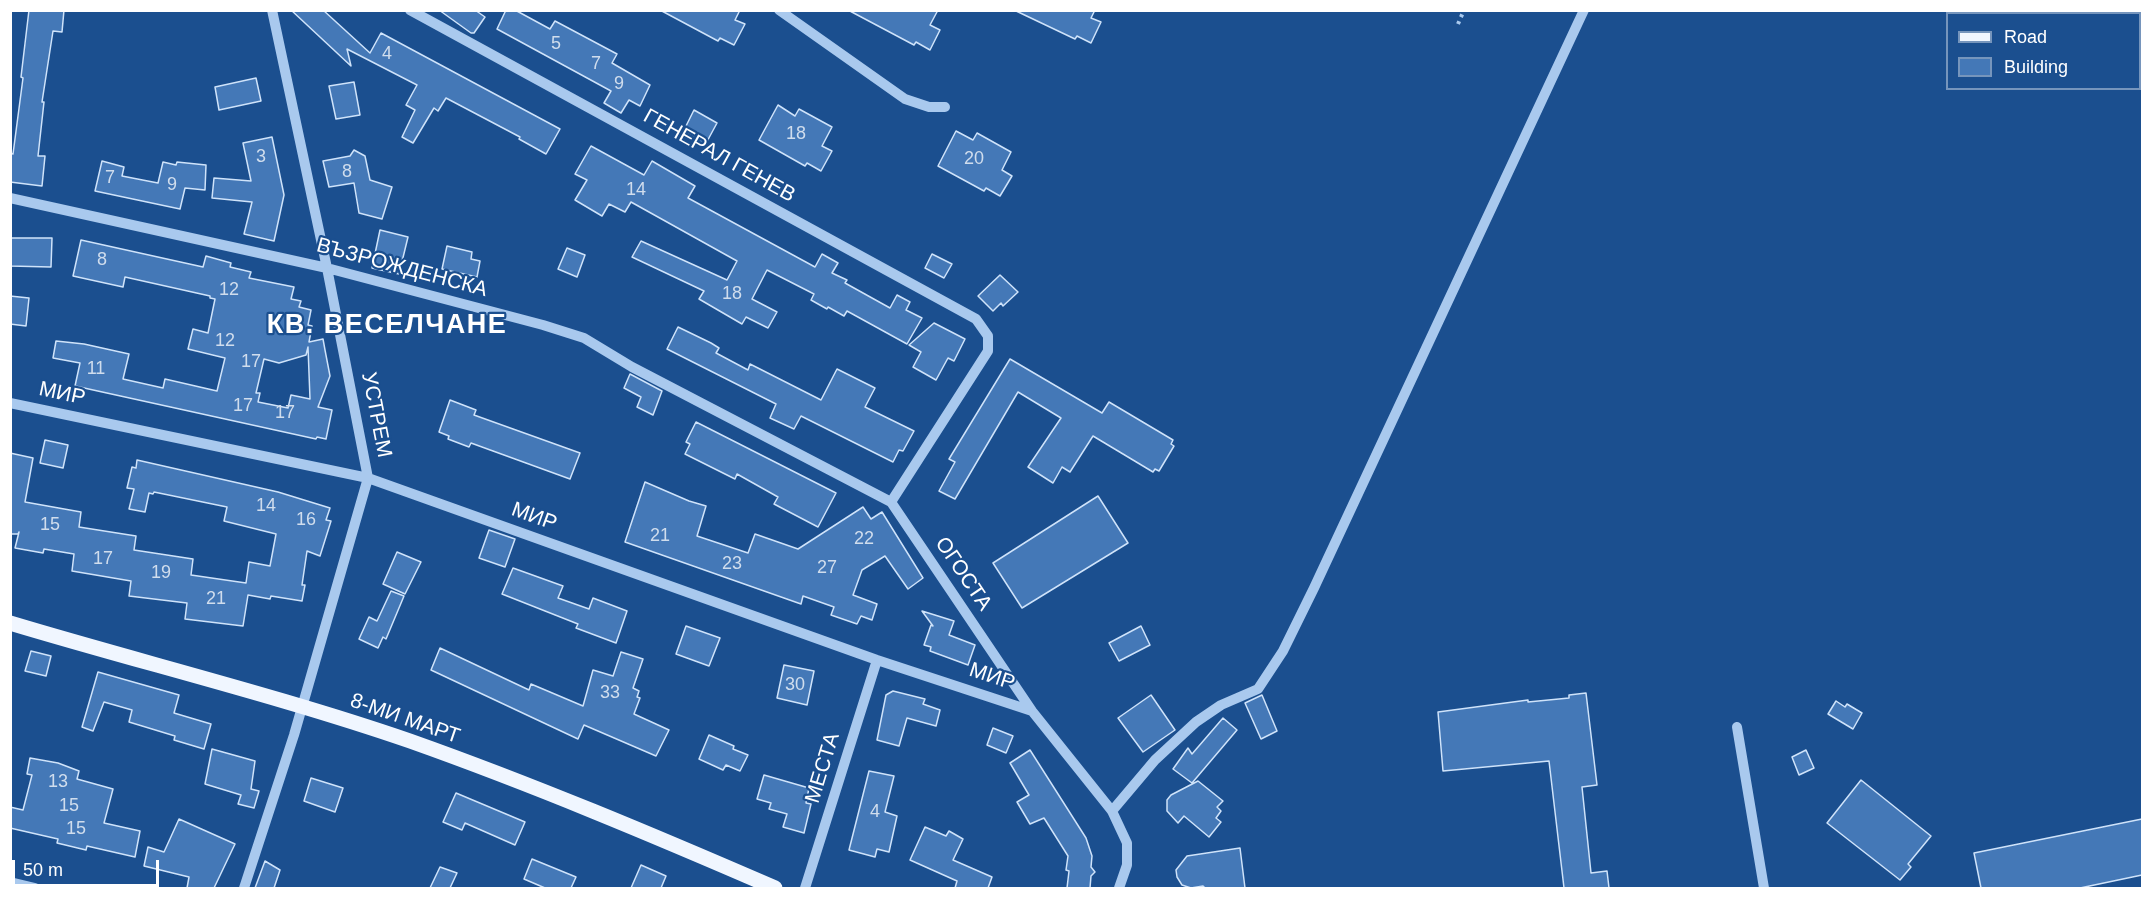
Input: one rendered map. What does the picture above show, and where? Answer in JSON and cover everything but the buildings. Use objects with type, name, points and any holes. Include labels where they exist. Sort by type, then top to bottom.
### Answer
[{"type":"main road","name":"8-МИ МАРТ","points":[[10,623],[302,707],[410,741],[586,809],[775,888]]},
{"type":"street","name":"УСТРЕМ","points":[[244,888],[302,707],[368,478],[327,268],[272,10]]},
{"type":"street","name":"ГЕНЕРАЛ ГЕНЕВ","points":[[410,10],[976,319],[988,336],[988,351],[891,502]]},
{"type":"street","points":[[779,10],[905,99],[929,107],[945,107]]},
{"type":"street","points":[[1112,811],[1155,760],[1196,722],[1221,705],[1258,689],[1283,651],[1584,10]]},
{"type":"street","name":"ВЪЗРОЖДЕНСКА","points":[[10,198],[327,268],[584,338],[632,368],[891,502]]},
{"type":"street","name":"МИР","points":[[10,403],[368,478],[877,660],[1032,711]]},
{"type":"street","name":"ОГОСТА","points":[[891,502],[1032,711],[1112,811],[1126,843],[1127,865],[1119,888]]},
{"type":"street","name":"МЕСТА","points":[[805,888],[877,660]]},
{"type":"street","points":[[1737,727],[1764,888]]},
{"type":"street","points":[[10,882],[35,888]]},
{"type":"path","points":[[1458,24],[1464,10]]},
{"type":"district","name":"КВ. ВЕСЕЛЧАНЕ","points":[[387,326]]}]
